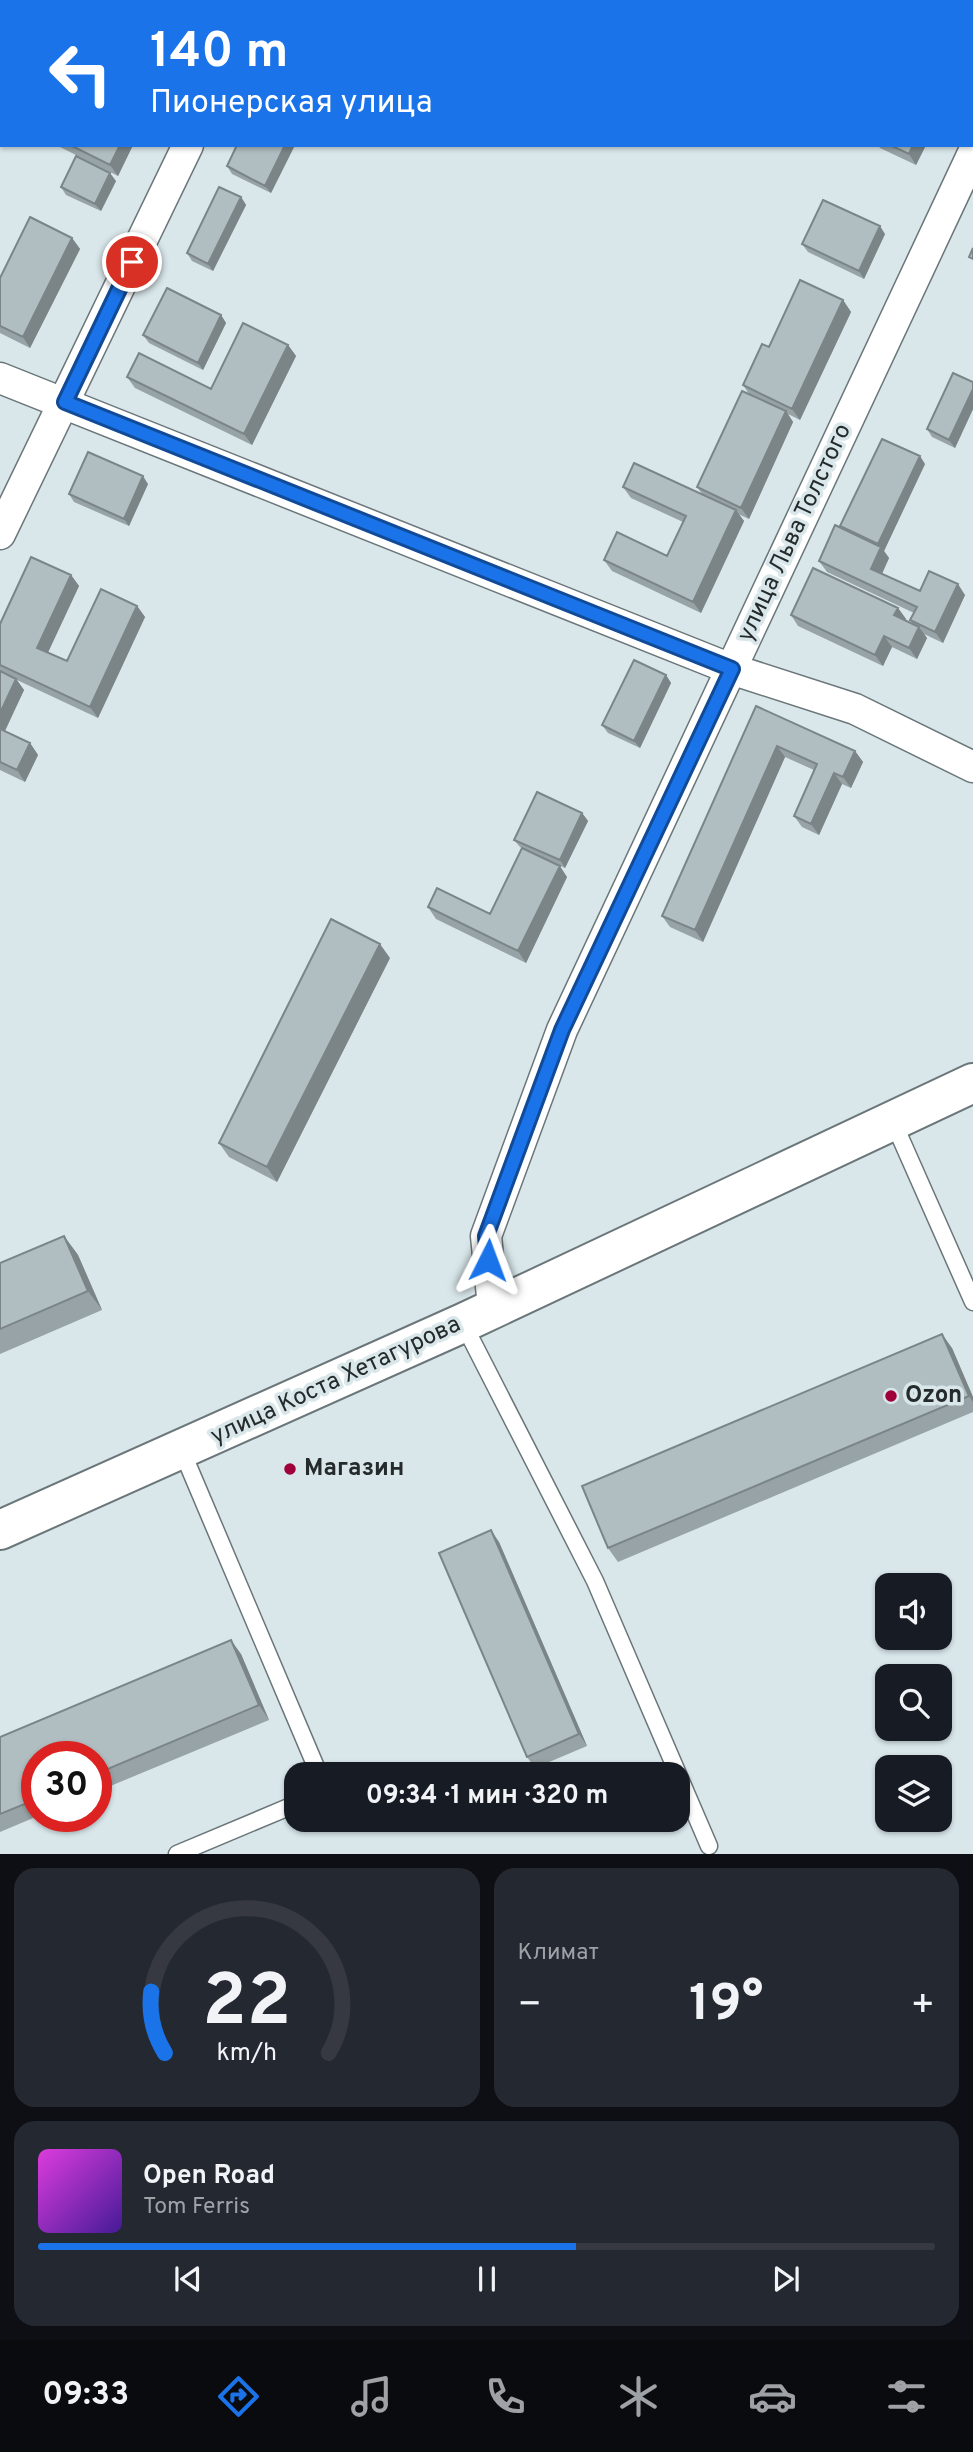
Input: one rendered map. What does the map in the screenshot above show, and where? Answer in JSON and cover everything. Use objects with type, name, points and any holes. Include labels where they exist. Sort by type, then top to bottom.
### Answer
[{"type":"main road","name":"улица Коста Хетагурова","points":[[0,1530],[182,1451],[973,1083]]},
{"type":"street","points":[[0,534],[187,147]]},
{"type":"street","name":"улица Льва Толстого","points":[[478,1315],[486,1236],[553,1056],[973,153]]},
{"type":"street","points":[[0,378],[732,669],[855,709],[973,768]]},
{"type":"lane","points":[[892,1119],[973,1301]]},
{"type":"lane","points":[[478,1315],[709,1846]]},
{"type":"lane","points":[[182,1451],[314,1762]]},
{"type":"lane","points":[[177,1853],[284,1809]]},
{"type":"building","points":[[74,147],[119,147],[110,165]]},
{"type":"building","points":[[236,147],[284,147],[265,186],[227,166]]},
{"type":"building","points":[[894,147],[912,147],[909,154]]},
{"type":"building","points":[[76,156],[110,173],[95,204],[61,187]]},
{"type":"building","points":[[219,187],[241,197],[208,264],[187,253]]},
{"type":"building","points":[[823,200],[880,226],[859,271],[802,244]]},
{"type":"building","points":[[30,217],[72,238],[23,337],[0,326],[0,278]]},
{"type":"building","points":[[800,280],[843,300],[792,409],[743,385],[762,344],[769,347]]},
{"type":"building","points":[[167,288],[221,315],[198,363],[143,335]]},
{"type":"building","points":[[243,323],[288,345],[244,434],[127,377],[139,353],[211,389]]},
{"type":"building","points":[[953,373],[973,382],[973,389],[949,440],[927,429]]},
{"type":"building","points":[[742,391],[786,411],[741,508],[697,487]]},
{"type":"building","points":[[882,439],[920,456],[878,544],[840,526]]},
{"type":"building","points":[[88,452],[143,476],[124,519],[69,494]]},
{"type":"building","points":[[634,463],[736,510],[693,602],[604,560],[617,532],[667,556],[686,516],[623,487]]},
{"type":"building","points":[[835,525],[881,547],[871,569],[920,591],[929,571],[958,584],[935,632],[910,620],[917,607],[819,561]]},
{"type":"building","points":[[31,557],[71,575],[37,648],[67,661],[101,589],[137,606],[90,707],[0,665],[0,624]]},
{"type":"building","points":[[813,568],[898,608],[894,615],[919,627],[909,648],[884,636],[875,655],[791,615]]},
{"type":"building","points":[[634,660],[666,675],[634,741],[602,725]]},
{"type":"building","points":[[0,671],[16,679],[0,713]]},
{"type":"building","points":[[756,706],[855,751],[843,777],[834,773],[811,824],[794,816],[817,764],[777,746],[695,930],[662,916]]},
{"type":"building","points":[[0,729],[30,743],[17,770],[0,762]]},
{"type":"building","points":[[537,792],[582,813],[560,860],[514,840]]},
{"type":"building","points":[[522,848],[560,866],[518,951],[428,907],[437,888],[490,914]]},
{"type":"building","points":[[331,919],[380,944],[267,1167],[219,1143]]},
{"type":"building","points":[[64,1236],[88,1291],[0,1329],[0,1263]]},
{"type":"building","points":[[942,1334],[969,1396],[608,1548],[582,1486]]},
{"type":"building","points":[[491,1530],[579,1734],[527,1757],[439,1553]]},
{"type":"building","points":[[231,1640],[259,1705],[112,1767],[112,1741],[21,1741],[21,1805],[0,1814],[0,1737]]},
{"type":"place","name":"Ozon","points":[[891,1396]]},
{"type":"place","name":"Магазин","points":[[290,1469]]},
{"type":"route","points":[[132,262],[65,402],[732,669],[562,1030],[486,1236],[488,1260]]}]
